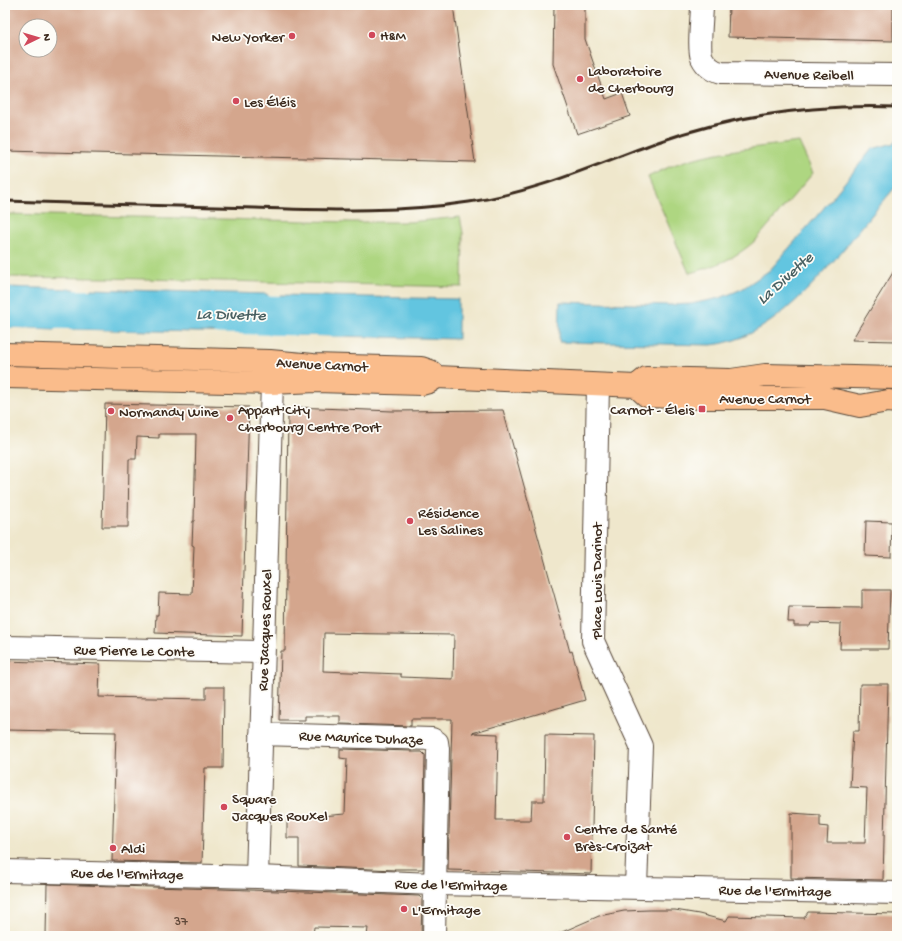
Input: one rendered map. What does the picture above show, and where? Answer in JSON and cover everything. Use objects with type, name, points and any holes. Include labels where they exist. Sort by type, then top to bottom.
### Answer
[{"type":"main road","name":"Avenue Carnot","points":[[5,354],[270,361],[313,365],[421,368],[430,371],[437,377],[598,385],[636,386],[646,378],[732,380],[765,375],[897,378]]},
{"type":"main road","points":[[5,377],[272,384],[316,381],[422,384],[437,377]]},
{"type":"main road","name":"Avenue Carnot","points":[[636,386],[647,396],[703,398],[825,398],[860,406],[897,402]]},
{"type":"street","name":"Avenue Reibell","points":[[702,5],[702,57],[712,70],[721,73],[897,75]]},
{"type":"street","name":"Rue Jacques Rouxel","points":[[257,877],[272,384]]},
{"type":"street","name":"Place Louis Darinot","points":[[598,385],[593,641],[641,746],[636,887]]},
{"type":"street","name":"Rue Pierre Le Conte","points":[[5,647],[263,652]]},
{"type":"street","name":"Rue Maurice Duhaze","points":[[261,734],[432,739],[437,742],[434,884]]},
{"type":"street","name":"Rue de l'Ermitage","points":[[5,871],[257,877],[434,884],[897,892]]},
{"type":"street","points":[[434,884],[434,936]]},
{"type":"green space","points":[[799,142],[813,173],[756,240],[741,252],[725,261],[708,268],[689,273],[648,177],[675,164],[699,157],[741,149]]},
{"type":"green space","points":[[5,214],[350,222],[409,222],[460,217],[463,233],[462,287],[5,277]]},
{"type":"water","points":[[897,139],[897,185],[804,293],[770,322],[752,333],[732,341],[711,345],[559,342],[560,302],[670,305],[691,304],[720,298],[742,289],[770,270],[872,149],[894,143]]},
{"type":"water","points":[[5,287],[75,289],[55,329],[5,327]]},
{"type":"water","points":[[91,289],[267,294],[281,334],[69,329]]},
{"type":"water","points":[[280,295],[458,299],[458,339],[294,335]]},
{"type":"building","name":"Les Éléis","points":[[5,5],[453,5],[475,162],[5,151]]},
{"type":"building","name":"Laboratoire de Cherbourg","points":[[554,5],[585,5],[585,39],[606,99],[622,93],[630,116],[577,134],[553,64]]},
{"type":"building","points":[[729,5],[893,5],[893,41],[728,37]]},
{"type":"building","points":[[897,266],[897,341],[852,340],[859,328]]},
{"type":"building","points":[[105,404],[249,407],[242,636],[155,633],[159,593],[192,594],[194,546],[192,545],[196,434],[159,434],[159,438],[137,437],[136,459],[129,459],[128,527],[102,527]]},
{"type":"building","name":"Résidence Les Salines","points":[[295,407],[392,411],[503,410],[570,652],[572,651],[585,700],[472,733],[498,734],[496,820],[531,820],[532,801],[544,801],[545,735],[594,736],[591,874],[448,870],[452,719],[411,719],[411,726],[340,724],[340,716],[305,716],[305,720],[279,720],[281,651],[285,651],[288,416]],"holes":[[[324,633],[454,635],[453,679],[401,677],[401,674],[323,671]]]},
{"type":"building","points":[[866,521],[892,522],[891,557],[865,556]]},
{"type":"building","points":[[862,590],[890,590],[888,649],[840,649],[841,624],[811,623],[810,626],[794,626],[794,622],[788,622],[789,607],[862,608]]},
{"type":"building","points":[[5,661],[100,664],[99,697],[206,699],[206,687],[224,687],[223,768],[205,768],[202,863],[112,861],[116,732],[5,730]]},
{"type":"building","points":[[860,684],[888,684],[883,880],[791,878],[791,813],[820,815],[820,826],[828,827],[827,843],[865,843],[867,788],[850,787],[853,731],[859,731]]},
{"type":"building","points":[[340,749],[411,751],[422,752],[425,755],[423,869],[394,869],[395,870],[299,866],[299,838],[287,838],[287,819],[345,814],[347,759],[340,758]]},
{"type":"building","points":[[47,884],[419,896],[422,899],[421,936],[367,936],[368,928],[314,927],[313,935],[153,936],[106,934],[99,936],[46,936]]},
{"type":"building","points":[[675,910],[726,921],[729,916],[804,918],[808,912],[897,914],[897,936],[553,936],[599,916],[624,911]]},
{"type":"waterway","name":"La Divette","points":[[5,308],[134,311]]},
{"type":"waterway","name":"La Divette","points":[[220,314],[341,317]]},
{"type":"railway","points":[[5,201],[336,210],[416,208],[469,202],[517,192],[564,177],[684,133],[714,125],[774,113],[836,107],[897,107]]},
{"type":"place","name":"H&M","points":[[372,35]]},
{"type":"place","name":"New Yorker","points":[[292,36]]},
{"type":"place","name":"Laboratoire de Cherbourg","points":[[580,79]]},
{"type":"place","name":"Les Éléis","points":[[236,101]]},
{"type":"place","name":"Carnot - Éleis","points":[[702,409]]},
{"type":"place","name":"Normandy Wine","points":[[111,411]]},
{"type":"place","name":"Appart'City Cherbourg Centre Port","points":[[230,418]]},
{"type":"place","name":"Résidence Les Salines","points":[[410,521]]},
{"type":"place","name":"Square Jacques Rouxel","points":[[224,807]]},
{"type":"place","name":"Centre de Santé Brès-Croizat","points":[[567,837]]},
{"type":"place","name":"Aldi","points":[[113,848]]},
{"type":"place","name":"L'Ermitage","points":[[404,909]]}]
